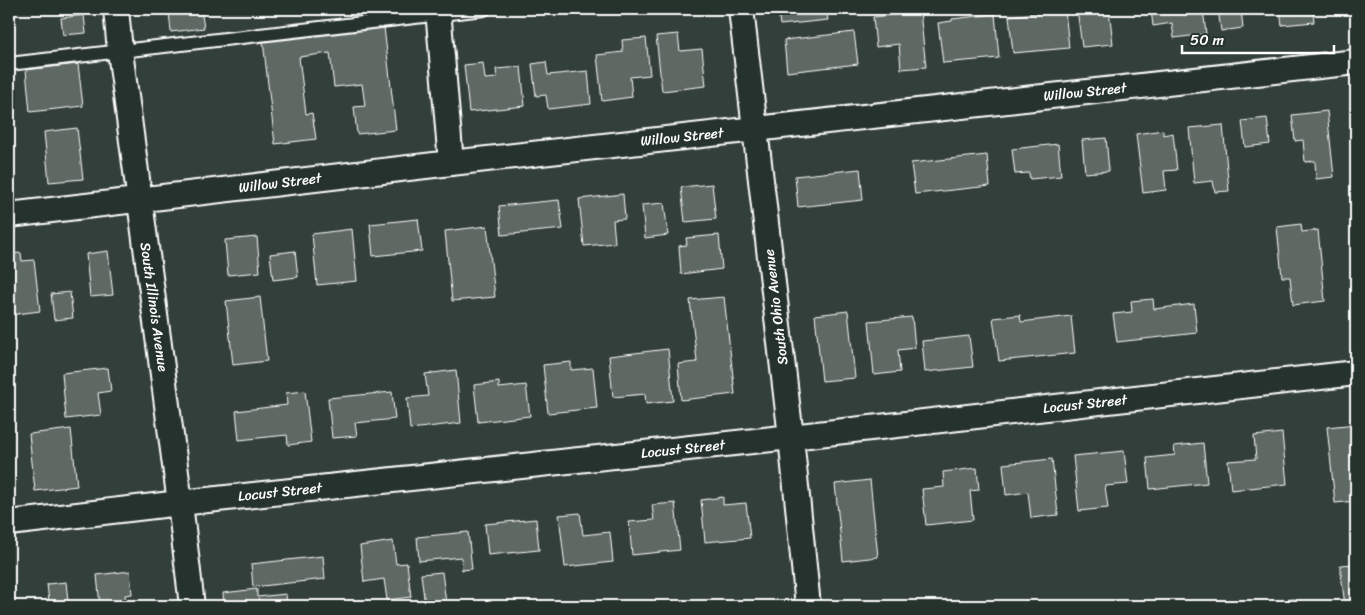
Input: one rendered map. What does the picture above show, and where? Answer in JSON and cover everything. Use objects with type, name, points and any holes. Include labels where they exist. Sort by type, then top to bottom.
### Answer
[{"type":"street","name":"South Illinois Avenue","points":[[116,9],[192,606]]},
{"type":"street","name":"South Ohio Avenue","points":[[741,9],[791,437],[808,606]]},
{"type":"street","points":[[438,11],[451,163]]},
{"type":"street","name":"Willow Street","points":[[9,215],[756,128],[1356,62]]},
{"type":"street","name":"Locust Street","points":[[9,523],[1356,373]]},
{"type":"lane","points":[[9,64],[438,11],[484,9]]},
{"type":"building","points":[[201,9],[204,28],[171,32],[169,11]]},
{"type":"building","points":[[778,9],[826,9],[828,20],[780,25]]},
{"type":"building","points":[[1077,9],[1109,9],[1113,44],[1082,47]]},
{"type":"building","points":[[1151,9],[1203,9],[1206,34],[1174,38],[1172,23],[1153,26]]},
{"type":"building","points":[[1218,9],[1241,9],[1243,28],[1221,31]]},
{"type":"building","points":[[1280,9],[1313,9],[1314,22],[1282,25]]},
{"type":"building","points":[[1065,10],[1069,48],[1013,53],[1009,16]]},
{"type":"building","points":[[920,12],[926,67],[901,69],[899,44],[876,47],[873,17]]},
{"type":"building","points":[[995,14],[999,58],[943,63],[938,23],[952,21],[952,19]]},
{"type":"building","points":[[84,15],[86,33],[63,35],[61,18]]},
{"type":"building","points":[[384,27],[396,130],[357,134],[354,107],[365,106],[362,84],[334,87],[330,53],[299,57],[306,114],[312,113],[316,139],[275,144],[263,41]]},
{"type":"building","points":[[854,32],[858,64],[787,72],[784,40]]},
{"type":"building","points":[[678,34],[680,51],[702,49],[706,86],[662,91],[656,36]]},
{"type":"building","points":[[646,38],[650,75],[630,77],[632,97],[602,101],[597,55],[623,52],[622,40]]},
{"type":"building","points":[[546,62],[548,75],[588,71],[591,104],[548,109],[546,95],[536,96],[532,64]]},
{"type":"building","points":[[483,63],[485,79],[497,78],[496,69],[521,67],[525,106],[469,112],[464,65]]},
{"type":"building","points":[[78,64],[83,106],[30,112],[26,70]]},
{"type":"building","points":[[1327,111],[1334,177],[1316,179],[1315,161],[1305,162],[1303,140],[1295,141],[1292,115]]},
{"type":"building","points":[[1267,118],[1270,144],[1245,147],[1242,121]]},
{"type":"building","points":[[1223,125],[1229,191],[1215,192],[1213,181],[1194,183],[1189,128]]},
{"type":"building","points":[[77,128],[83,179],[49,182],[44,132]]},
{"type":"building","points":[[1163,130],[1163,135],[1173,133],[1177,170],[1164,171],[1166,190],[1143,193],[1136,134]]},
{"type":"building","points":[[1106,138],[1109,171],[1085,173],[1082,140]]},
{"type":"building","points":[[1058,144],[1061,176],[1030,179],[1029,173],[1015,174],[1012,149]]},
{"type":"building","points":[[987,155],[990,186],[915,194],[911,163]]},
{"type":"building","points":[[860,169],[863,200],[798,207],[795,176]]},
{"type":"building","points":[[712,184],[716,219],[685,222],[681,187]]},
{"type":"building","points":[[623,194],[625,219],[613,220],[615,243],[584,246],[579,199]]},
{"type":"building","points":[[559,200],[563,229],[502,235],[499,206]]},
{"type":"building","points":[[664,203],[668,235],[645,238],[642,205]]},
{"type":"building","points":[[418,219],[422,251],[373,256],[370,224]]},
{"type":"building","points":[[1301,224],[1302,232],[1318,230],[1325,301],[1293,305],[1290,277],[1282,277],[1277,227]]},
{"type":"building","points":[[487,226],[495,297],[452,301],[445,231]]},
{"type":"building","points":[[352,229],[357,281],[317,285],[312,234]]},
{"type":"building","points":[[719,235],[722,269],[681,274],[679,246],[687,245],[686,238]]},
{"type":"building","points":[[257,237],[260,272],[228,275],[225,240]]},
{"type":"building","points":[[108,251],[113,295],[90,297],[86,254]]},
{"type":"building","points":[[295,251],[298,277],[273,280],[270,254]]},
{"type":"building","points":[[21,253],[22,261],[34,260],[40,311],[9,315],[9,254]]},
{"type":"building","points":[[70,292],[73,318],[54,320],[51,294]]},
{"type":"building","points":[[260,297],[267,361],[233,365],[226,301]]},
{"type":"building","points":[[724,297],[735,394],[681,400],[678,364],[697,362],[690,300]]},
{"type":"building","points":[[1153,299],[1154,309],[1194,304],[1197,333],[1117,342],[1113,314],[1132,312],[1131,301]]},
{"type":"building","points":[[848,311],[855,378],[822,381],[815,315]]},
{"type":"building","points":[[1020,315],[1021,322],[1071,316],[1075,353],[999,361],[993,318]]},
{"type":"building","points":[[912,317],[915,348],[898,350],[900,372],[874,375],[869,321]]},
{"type":"building","points":[[969,336],[973,367],[925,372],[922,341]]},
{"type":"building","points":[[668,349],[673,401],[646,404],[645,394],[613,397],[609,356]]},
{"type":"building","points":[[571,362],[571,370],[593,368],[597,408],[548,413],[543,365]]},
{"type":"building","points":[[108,368],[111,391],[98,393],[101,415],[66,419],[62,373]]},
{"type":"building","points":[[456,370],[461,423],[410,429],[407,398],[428,396],[425,374]]},
{"type":"building","points":[[499,382],[499,388],[526,385],[530,416],[478,422],[474,385]]},
{"type":"building","points":[[305,391],[311,442],[288,445],[287,435],[239,440],[236,411],[287,405],[286,393]]},
{"type":"building","points":[[392,392],[395,419],[355,423],[357,436],[332,438],[328,398]]},
{"type":"building","points":[[1356,424],[1356,501],[1335,503],[1327,427]]},
{"type":"building","points":[[71,429],[77,486],[35,491],[29,434]]},
{"type":"building","points":[[1282,433],[1287,484],[1231,490],[1228,461],[1256,459],[1254,436]]},
{"type":"building","points":[[1203,443],[1207,483],[1150,489],[1147,458],[1175,455],[1174,446]]},
{"type":"building","points":[[1124,451],[1128,484],[1105,486],[1108,508],[1079,511],[1073,456]]},
{"type":"building","points":[[1052,459],[1058,515],[1031,518],[1028,492],[1006,495],[1003,464]]},
{"type":"building","points":[[977,468],[979,490],[970,491],[973,520],[926,525],[922,489],[944,487],[943,472]]},
{"type":"building","points":[[870,480],[878,557],[843,561],[835,484]]},
{"type":"building","points":[[723,497],[723,505],[746,503],[750,538],[705,542],[701,500]]},
{"type":"building","points":[[675,503],[680,550],[632,555],[629,522],[654,520],[652,505]]},
{"type":"building","points":[[580,513],[583,535],[610,532],[613,562],[565,567],[559,515]]},
{"type":"building","points":[[536,519],[539,550],[488,555],[485,524]]},
{"type":"building","points":[[468,532],[472,569],[462,570],[461,557],[419,561],[417,537]]},
{"type":"building","points":[[393,541],[396,564],[407,563],[411,597],[387,600],[384,579],[364,582],[360,546]]},
{"type":"building","points":[[323,556],[325,579],[253,587],[251,564]]},
{"type":"building","points":[[1356,564],[1356,606],[1345,606],[1340,565]]},
{"type":"building","points":[[130,571],[132,594],[125,595],[126,606],[100,606],[97,575]]},
{"type":"building","points":[[442,572],[446,603],[425,606],[421,574]]},
{"type":"building","points":[[66,582],[68,601],[49,602],[47,584]]},
{"type":"building","points":[[257,589],[257,597],[286,594],[287,606],[224,606],[223,593]]},
{"type":"building","points":[[1295,599],[1296,606],[1267,606],[1266,602]]}]
